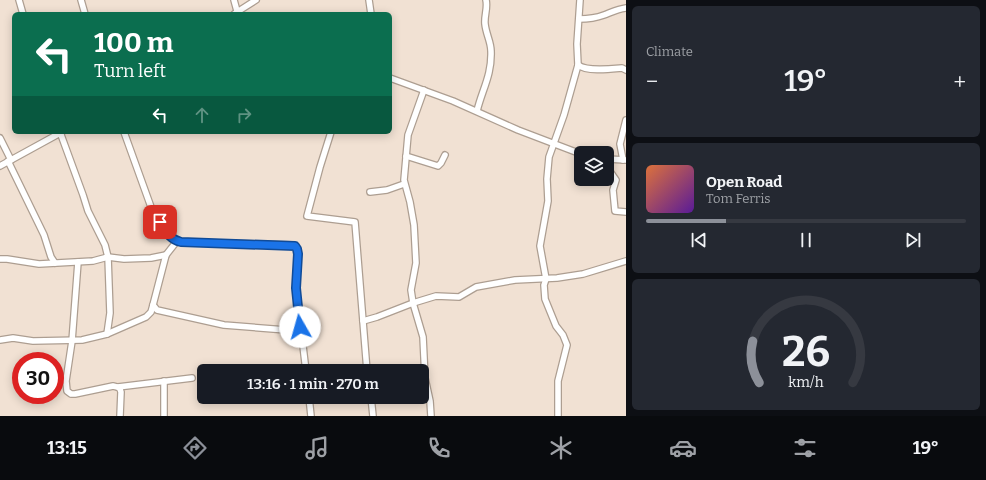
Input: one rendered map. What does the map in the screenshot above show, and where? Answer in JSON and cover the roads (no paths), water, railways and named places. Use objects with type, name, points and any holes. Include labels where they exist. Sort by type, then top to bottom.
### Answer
[{"type":"street","points":[[19,0],[22,12]]},
{"type":"street","points":[[81,0],[84,12]]},
{"type":"street","points":[[234,0],[236,12],[256,0]]},
{"type":"street","points":[[369,0],[371,12]]},
{"type":"street","points":[[477,111],[487,85],[491,59],[490,40],[485,25],[487,6],[486,0]]},
{"type":"street","points":[[558,416],[558,381],[567,345],[563,335],[556,326],[545,299],[544,285],[546,279],[540,246],[548,201],[549,157],[553,143],[560,130],[578,64],[577,44],[580,0]]},
{"type":"street","points":[[579,19],[588,19],[626,8]]},
{"type":"street","points":[[578,64],[581,67],[591,69],[622,68],[626,70]]},
{"type":"street","points":[[392,79],[477,111],[518,130],[574,151]]},
{"type":"street","points":[[424,90],[410,128],[404,184],[410,202],[414,225],[416,263],[411,290],[413,303],[423,337],[425,378],[430,401],[431,416]]},
{"type":"street","points":[[614,159],[624,160],[620,144],[626,120]]},
{"type":"street","points":[[0,166],[57,134]]},
{"type":"street","points":[[62,134],[82,190],[85,204],[105,245],[108,257],[110,313],[107,334]]},
{"type":"street","points":[[125,134],[151,207],[169,236],[176,241],[295,246],[298,254],[296,288],[305,364]]},
{"type":"street","points":[[330,134],[307,216],[355,222],[366,364]]},
{"type":"street","points":[[0,138],[44,235],[51,257],[55,263]]},
{"type":"street","points":[[406,156],[438,166],[441,164],[445,156]]},
{"type":"street","points":[[614,177],[616,180],[613,190],[615,211],[626,212]]},
{"type":"street","points":[[370,192],[387,190],[404,184]]},
{"type":"street","points":[[0,340],[13,338],[33,341],[72,341],[107,334],[149,315],[155,307],[166,255],[176,241]]},
{"type":"street","points":[[0,259],[31,263],[55,263],[93,261],[108,257],[124,260],[151,258],[166,255]]},
{"type":"street","points":[[48,263],[51,257]]},
{"type":"street","points":[[363,321],[436,296],[459,297],[476,287],[515,280],[546,279],[583,274],[626,261]]},
{"type":"street","points":[[78,262],[72,341],[66,381],[68,393],[75,394],[113,386],[118,387],[192,378]]},
{"type":"street","points":[[155,307],[224,325],[286,330],[301,336]]},
{"type":"street","points":[[164,382],[164,416]]},
{"type":"street","points":[[118,387],[121,392],[120,416]]},
{"type":"street","points":[[310,404],[311,416]]},
{"type":"street","points":[[372,404],[373,416]]}]
